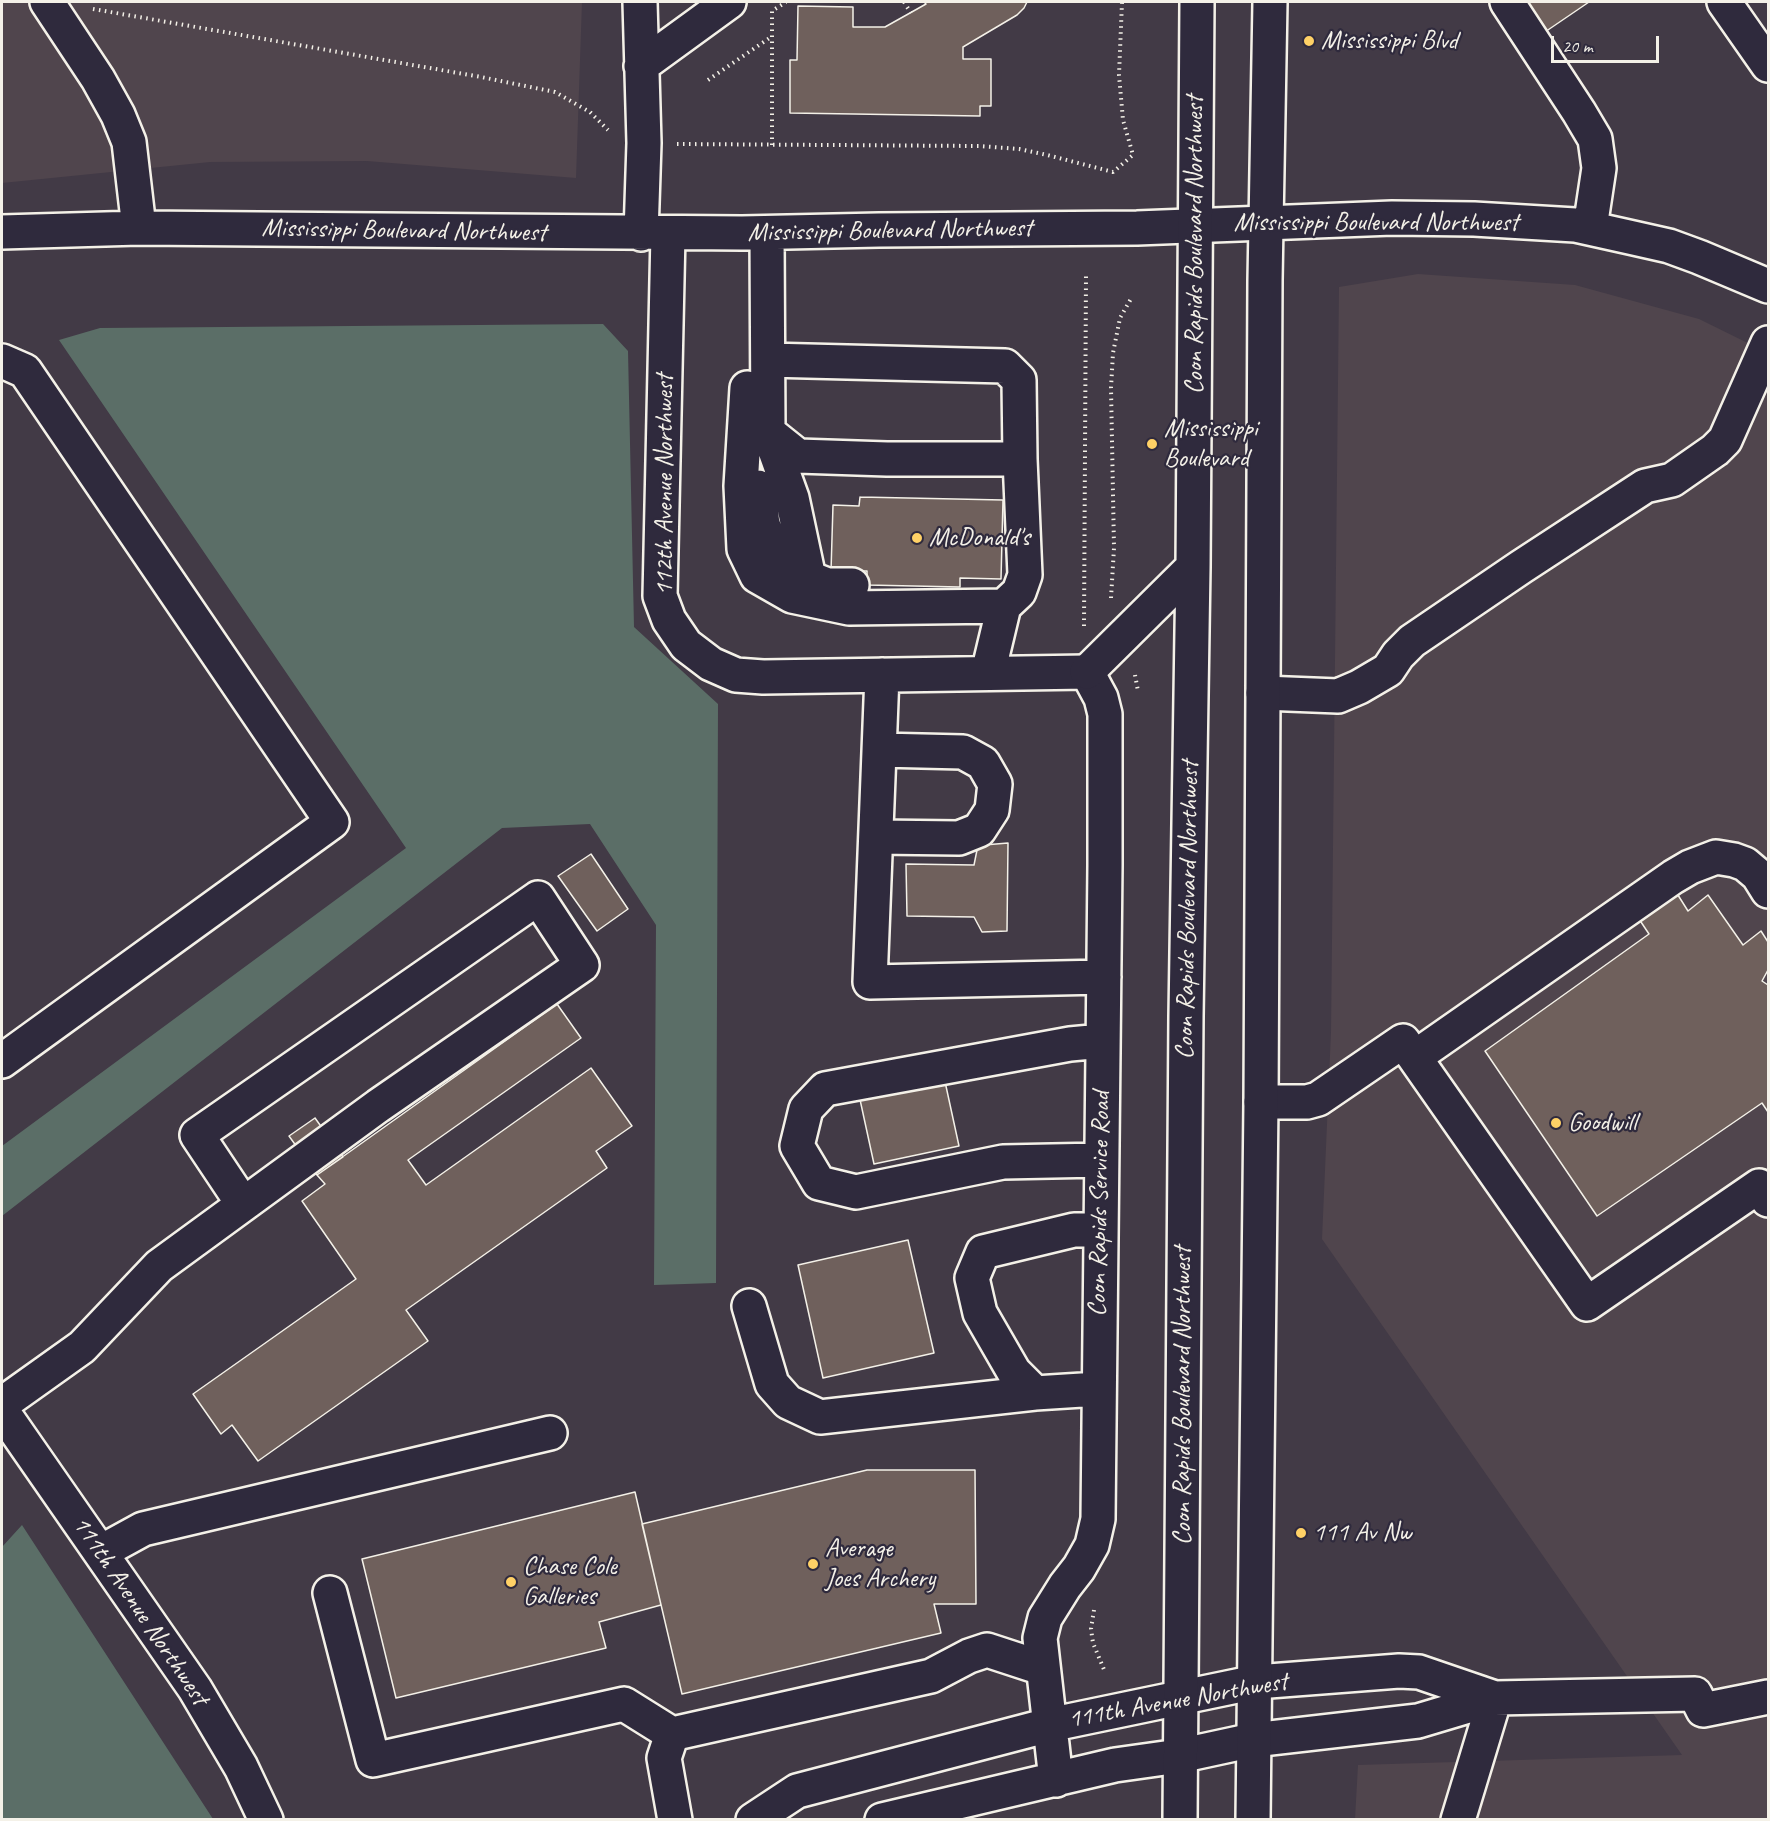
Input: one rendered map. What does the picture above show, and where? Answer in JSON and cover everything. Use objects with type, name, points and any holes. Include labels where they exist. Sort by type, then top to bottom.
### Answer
[{"type":"street","name":"112th Avenue Northwest","points":[[640,2],[644,143],[655,234],[660,596],[669,620],[687,645],[711,664],[736,675],[763,677],[1087,672]]},
{"type":"street","points":[[641,66],[729,2]]},
{"type":"street","name":"Coon Rapids Boulevard Northwest","points":[[1180,1820],[1197,2]]},
{"type":"street","points":[[1253,1820],[1270,2]]},
{"type":"street","points":[[1507,2],[1595,139],[1599,168],[1590,228]]},
{"type":"street","points":[[1724,2],[1768,65]]},
{"type":"street","points":[[54,13],[98,79],[118,115],[129,142],[139,228]]},
{"type":"street","name":"Mississippi Boulevard Northwest","points":[[2,232],[139,228],[655,234],[1194,226],[1392,218],[1474,219],[1575,225],[1669,246],[1699,256],[1768,286]]},
{"type":"street","points":[[767,233],[768,432],[792,498],[810,578],[827,585],[1003,590],[1025,575]]},
{"type":"street","points":[[768,302],[751,353],[746,394],[741,486],[744,549],[757,576],[792,596],[849,608],[989,606],[1019,592],[1025,575],[1020,459],[1020,380],[1005,366],[768,360]]},
{"type":"street","points":[[1263,693],[1338,696],[1359,687],[1388,670],[1398,654],[1412,641],[1530,561],[1645,486],[1672,480],[1715,450],[1725,440],[1768,343]]},
{"type":"street","points":[[2,361],[25,372],[332,822],[2,1061]]},
{"type":"street","points":[[768,432],[798,456],[1020,459]]},
{"type":"street","points":[[1087,672],[1193,567]]},
{"type":"street","points":[[988,673],[989,606]]},
{"type":"street","name":"Coon Rapids Service Road","points":[[1056,1780],[1040,1638],[1045,1618],[1092,1545],[1098,1519],[1105,714],[1101,698],[1087,672]]},
{"type":"street","points":[[882,675],[870,982],[1104,977]]},
{"type":"street","points":[[876,837],[960,838],[979,830],[992,810],[994,784],[983,763],[963,752],[880,750]]},
{"type":"street","points":[[1415,1058],[1690,867],[1716,857],[1734,860],[1745,864],[1758,875],[1768,891]]},
{"type":"street","points":[[2,1404],[82,1347],[159,1266],[378,1106],[582,965],[538,898],[197,1135],[243,1204]]},
{"type":"street","points":[[1101,1160],[1003,1161],[856,1192],[819,1183],[797,1146],[806,1109],[825,1089],[1070,1044],[1102,1041]]},
{"type":"street","points":[[1261,1102],[1307,1102],[1318,1099],[1403,1041],[1587,1304],[1759,1186],[1768,1200]]},
{"type":"street","points":[[1035,1393],[1014,1372],[980,1313],[972,1278],[983,1252],[1074,1230],[1100,1230]]},
{"type":"street","points":[[749,1306],[772,1384],[788,1402],[820,1417],[1035,1393],[1098,1389]]},
{"type":"street","name":"111th Avenue Northwest","points":[[2,1411],[195,1689],[241,1767],[266,1820]]},
{"type":"street","points":[[101,1552],[143,1529],[550,1433]]},
{"type":"street","points":[[330,1593],[373,1760],[624,1704],[672,1734],[931,1676],[969,1656],[987,1650],[1042,1668]]},
{"type":"street","name":"111th Avenue Northwest","points":[[753,1820],[797,1791],[1048,1725],[1256,1682],[1399,1671],[1419,1672],[1495,1698]]},
{"type":"street","points":[[1458,1820],[1495,1698],[1695,1694],[1703,1710],[1768,1697]]},
{"type":"street","name":"111th Avenue Northwest","points":[[882,1820],[1115,1765],[1179,1756],[1253,1740],[1418,1721],[1495,1698]]},
{"type":"street","points":[[672,1734],[664,1758],[675,1820]]},
{"type":"path","points":[[772,145],[772,11],[786,2]]},
{"type":"path","points":[[904,2],[911,13]]},
{"type":"path","points":[[676,144],[979,146],[1019,149],[1113,172],[1133,155],[1123,120],[1119,75],[1122,2]]},
{"type":"path","points":[[54,13],[83,8],[113,11],[481,76],[555,92],[590,112],[611,133]]},
{"type":"path","points":[[708,80],[771,36]]},
{"type":"path","points":[[1084,632],[1086,276]]},
{"type":"path","points":[[1110,606],[1114,548],[1113,353],[1120,318],[1132,297]]},
{"type":"shaded area","points":[[2,2],[582,2],[576,178],[367,161],[210,162],[2,183]]},
{"type":"shaded area","points":[[1418,274],[1575,285],[1699,319],[1768,353],[1768,1819],[1355,1819],[1358,1765],[1682,1755],[1322,1239],[1331,1032],[1339,287]]},
{"type":"green space","points":[[603,324],[628,351],[634,627],[718,704],[716,1283],[654,1285],[656,925],[590,824],[502,828],[2,1216],[2,1146],[406,848],[59,340],[100,328]]},
{"type":"green space","points":[[22,1525],[213,1819],[2,1819],[2,1547]]},
{"type":"building","points":[[924,2],[1027,2],[1017,15],[963,47],[963,59],[991,59],[991,106],[980,106],[980,116],[790,113],[790,60],[797,60],[798,6],[853,7],[853,27],[885,27],[926,4]]},
{"type":"building","points":[[1520,2],[1589,2],[1542,34]]},
{"type":"building","name":"McDonald's","points":[[860,497],[1003,500],[1001,579],[960,578],[960,587],[867,585],[867,571],[831,571],[833,505],[859,506]]},
{"type":"building","points":[[1008,843],[1007,931],[982,932],[974,917],[907,916],[906,864],[974,865],[977,850],[984,845]]},
{"type":"building","points":[[591,854],[628,909],[597,931],[558,876]]},
{"type":"building","points":[[1671,884],[1688,911],[1708,895],[1743,945],[1761,931],[1768,942],[1768,970],[1762,981],[1768,985],[1768,1112],[1762,1103],[1597,1216],[1485,1051],[1649,934],[1633,910]]},
{"type":"building","points":[[557,1004],[581,1038],[408,1160],[426,1185],[591,1068],[632,1126],[596,1151],[607,1168],[406,1310],[428,1341],[258,1461],[232,1425],[221,1434],[193,1394],[356,1279],[302,1201],[325,1184],[317,1175]]},
{"type":"building","points":[[944,1077],[959,1146],[874,1164],[859,1095]]},
{"type":"building","points":[[315,1118],[343,1157],[317,1175],[289,1136]]},
{"type":"building","points":[[908,1240],[934,1353],[823,1378],[798,1265]]},
{"type":"building","name":"Average Joes Archery","points":[[867,1470],[975,1470],[976,1604],[934,1604],[941,1633],[682,1694],[642,1524]]},
{"type":"building","name":"Chase Cole Galleries","points":[[635,1492],[661,1605],[599,1622],[606,1648],[396,1698],[362,1559]]},
{"type":"place","name":"Mississippi Blvd","points":[[1309,41]]},
{"type":"place","name":"Mississippi Boulevard","points":[[1152,444]]},
{"type":"place","name":"McDonald's","points":[[917,538]]},
{"type":"place","name":"Goodwill","points":[[1556,1123]]},
{"type":"place","name":"111 Av Nw","points":[[1301,1533]]},
{"type":"place","name":"Average Joes Archery","points":[[813,1564]]},
{"type":"place","name":"Chase Cole Galleries","points":[[511,1582]]}]
